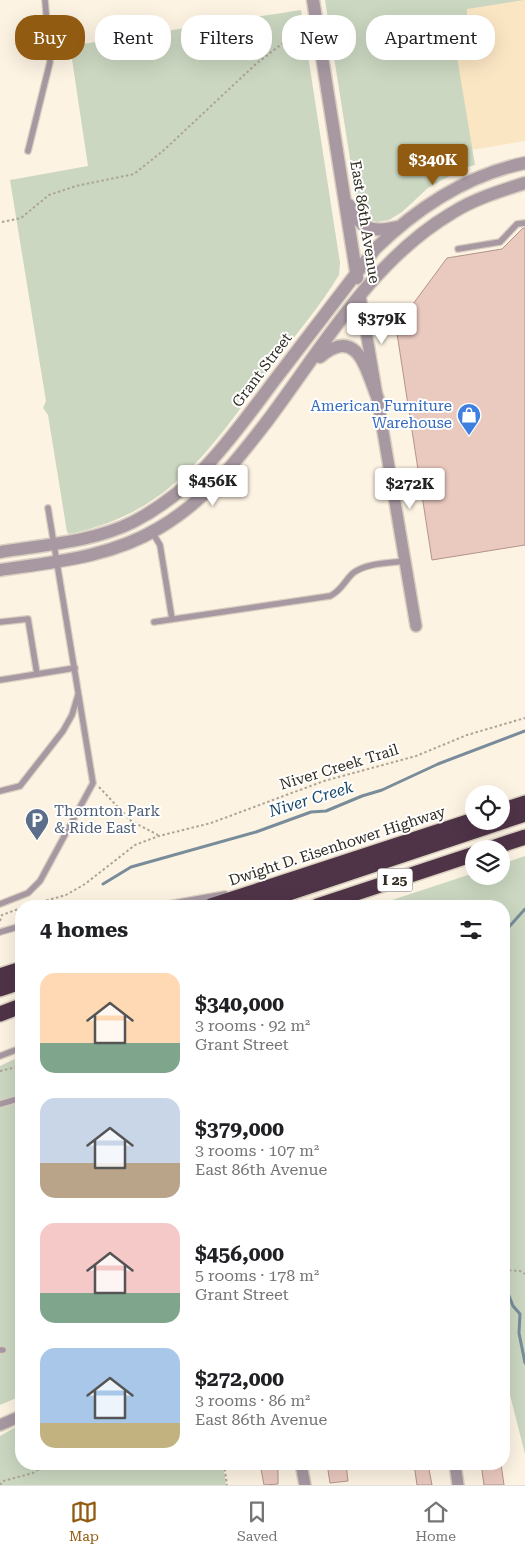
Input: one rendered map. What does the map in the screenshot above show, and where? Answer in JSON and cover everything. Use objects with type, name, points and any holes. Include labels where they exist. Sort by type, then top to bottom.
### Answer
[{"type":"highway","points":[[510,808],[525,804]]},
{"type":"highway","points":[[268,900],[525,814]]},
{"type":"highway","name":"Dwight D. Eisenhower Highway","points":[[229,900],[465,823]]},
{"type":"highway","points":[[510,842],[525,837]]},
{"type":"highway","name":"I 25","points":[[335,900],[465,857]]},
{"type":"highway","points":[[0,976],[15,971]]},
{"type":"highway","points":[[0,989],[15,984]]},
{"type":"highway","points":[[0,1014],[15,1008]]},
{"type":"street","name":"East 86th Avenue","points":[[313,0],[356,273],[416,626]]},
{"type":"street","name":"Grant Street","points":[[0,552],[54,544],[132,523],[170,500],[189,485],[224,447],[356,273],[376,249],[400,226],[411,216],[453,190],[483,176],[525,163]]},
{"type":"street","points":[[0,570],[57,562],[104,552],[152,532],[192,507],[223,478],[360,296],[397,255],[452,212],[481,198],[525,183]]},
{"type":"street","points":[[344,194],[355,216],[369,229],[377,230],[400,226]]},
{"type":"street","points":[[308,366],[330,348],[344,344],[358,353],[378,399]]},
{"type":"street","points":[[0,1425],[15,1419]]},
{"type":"street","points":[[302,1470],[304,1485]]},
{"type":"street","points":[[456,1470],[458,1485]]},
{"type":"lane","points":[[28,151],[50,62],[45,0]]},
{"type":"lane","points":[[458,249],[500,242],[517,224],[525,223]]},
{"type":"lane","points":[[0,904],[28,893],[40,881],[93,783],[48,508]]},
{"type":"lane","points":[[152,532],[160,545],[172,619]]},
{"type":"lane","points":[[154,622],[330,596],[341,589],[352,574],[360,569],[406,561]]},
{"type":"lane","points":[[0,622],[28,619],[37,674]]},
{"type":"lane","points":[[0,680],[75,668]]},
{"type":"lane","points":[[0,791],[20,786],[63,731],[72,715],[79,693]]},
{"type":"lane","points":[[188,900],[286,881]]},
{"type":"lane","points":[[0,932],[15,928]]},
{"type":"lane","points":[[0,1056],[15,1050]]},
{"type":"lane","points":[[0,1104],[15,1100]]},
{"type":"path","points":[[2,222],[21,218],[49,195],[76,186],[134,174],[164,150],[257,63],[282,43]]},
{"type":"path","name":"Niver Creek Trail","points":[[48,900],[66,895],[85,884],[135,845],[159,836],[211,823],[324,781],[416,756],[467,735],[525,718]]},
{"type":"path","points":[[93,783],[107,793],[131,821],[147,832],[159,836]]},
{"type":"path","points":[[0,921],[1,916],[15,910]]},
{"type":"path","points":[[0,1070],[15,1067]]},
{"type":"path","points":[[510,1270],[525,1274]]},
{"type":"path","points":[[0,1485],[2,1482],[37,1470]]},
{"type":"path","points":[[225,1470],[227,1485]]},
{"type":"shaded area","points":[[448,0],[525,0],[525,141],[471,150],[457,60],[495,60],[495,15],[450,15]]},
{"type":"green space","points":[[325,0],[524,0],[467,9],[467,15],[366,15],[366,60],[458,60],[475,165],[464,168],[428,188],[402,212],[389,220],[377,222],[367,219],[357,203],[334,60],[356,60],[356,15],[327,15]]},
{"type":"green space","points":[[301,10],[302,15],[282,15],[282,60],[309,60],[340,263],[339,275],[228,425],[186,473],[162,493],[136,510],[105,524],[69,534],[67,532],[48,415],[43,408],[46,401],[10,180],[88,166],[72,60],[85,60],[85,44],[95,42],[95,60],[171,60],[171,30],[181,29],[181,60],[272,60],[272,15],[269,15]]},
{"type":"green space","points":[[525,856],[525,1454],[510,1395],[510,900],[392,900],[465,876],[465,885],[510,885],[510,861]]},
{"type":"green space","points":[[15,1059],[15,1399],[0,1405],[0,1066]]},
{"type":"green space","points":[[15,1427],[15,1470],[224,1470],[226,1485],[0,1485],[0,1436]]},
{"type":"building","name":"American Furniture Warehouse","points":[[525,228],[525,545],[432,560],[396,327],[447,258],[502,249]]},
{"type":"building","points":[[261,1470],[278,1470],[278,1484],[264,1485]]},
{"type":"building","points":[[328,1470],[347,1470],[348,1481],[330,1483]]},
{"type":"building","points":[[415,1470],[429,1470],[432,1485],[417,1485]]},
{"type":"building","points":[[482,1470],[502,1470],[504,1485],[484,1485]]},
{"type":"waterway","name":"Niver Creek","points":[[103,884],[131,867],[256,832],[311,812],[326,811],[382,790],[438,764],[525,731]]},
{"type":"waterway","points":[[510,926],[525,909]]},
{"type":"waterway","points":[[510,1298],[513,1306],[520,1314],[519,1333],[525,1363]]},
{"type":"place","name":"American Furniture Warehouse","points":[[469,436]]},
{"type":"place","name":"Thornton Park & Ride East","points":[[37,841]]}]
